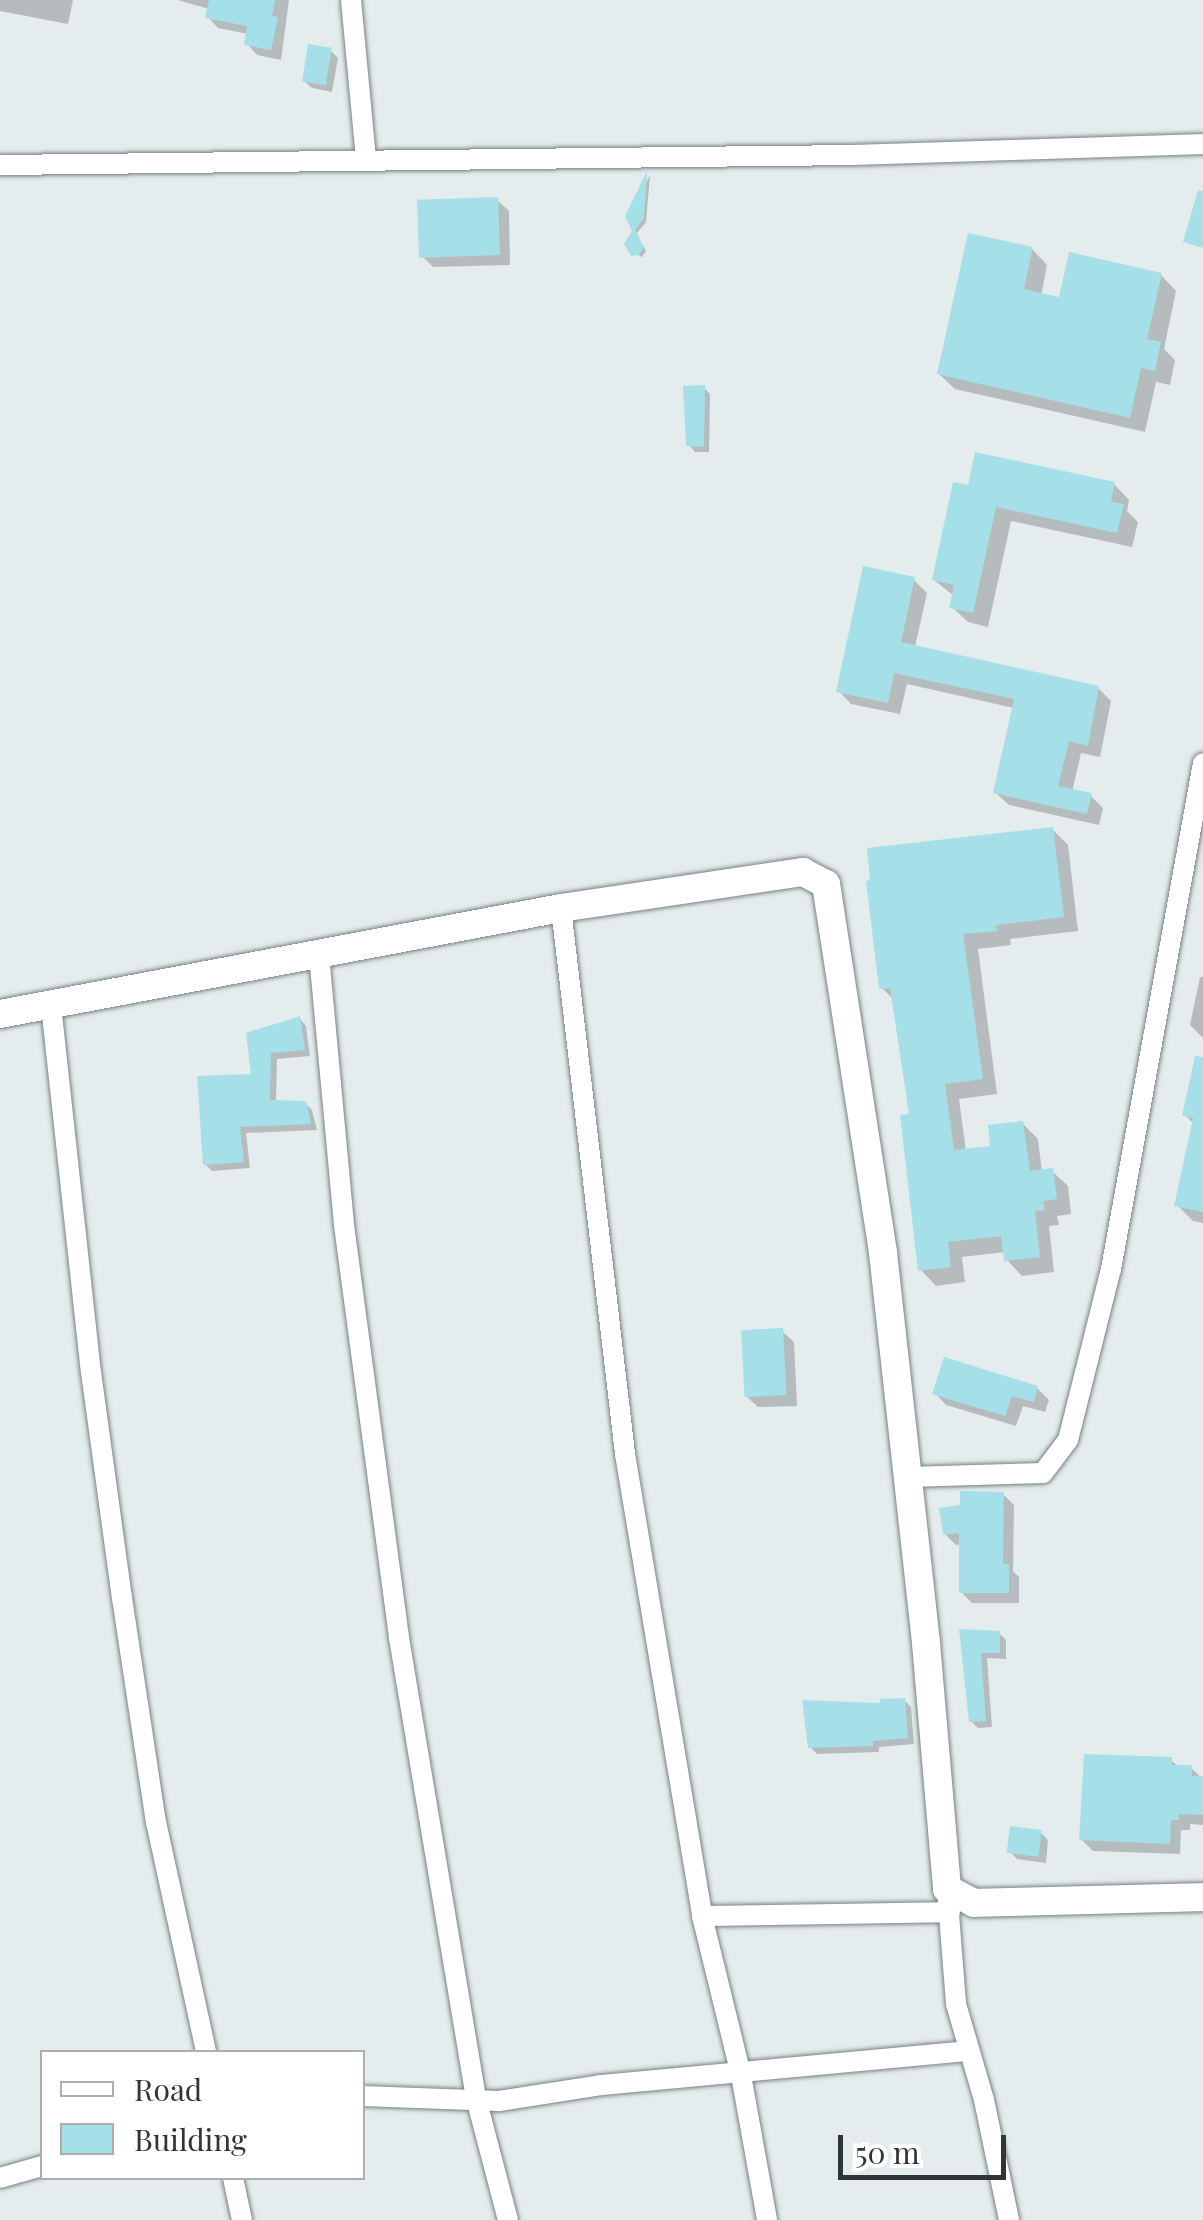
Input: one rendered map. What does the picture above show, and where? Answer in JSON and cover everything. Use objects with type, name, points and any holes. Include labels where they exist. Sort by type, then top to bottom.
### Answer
[{"type":"main road","points":[[0,1014],[562,908],[804,872],[826,884],[884,1253],[948,1901],[1203,1896]]},
{"type":"street","points":[[351,0],[366,159]]},
{"type":"street","points":[[0,165],[854,155],[1203,144]]},
{"type":"street","points":[[908,1477],[1043,1472],[1068,1440],[1111,1269],[1203,763]]},
{"type":"street","points":[[562,908],[625,1454],[702,1916],[741,2075],[767,2220]]},
{"type":"street","points":[[319,954],[344,1224],[396,1620],[477,2102],[508,2220]]},
{"type":"street","points":[[51,1005],[84,1313],[122,1598],[156,1822],[206,2050]]},
{"type":"street","points":[[702,1916],[948,1901],[956,2004],[984,2100],[1008,2220]]},
{"type":"street","points":[[365,2096],[477,2102],[601,2084],[741,2075],[967,2051]]},
{"type":"street","points":[[0,2178],[40,2167]]},
{"type":"street","points":[[233,2180],[242,2220]]},
{"type":"building","points":[[209,0],[275,0],[272,16],[278,17],[271,50],[244,45],[247,26],[205,18]]},
{"type":"building","points":[[308,44],[332,48],[326,85],[302,82]]},
{"type":"building","points":[[647,171],[644,218],[635,230],[644,247],[639,255],[631,256],[624,244],[632,231],[625,216]]},
{"type":"building","points":[[1198,190],[1203,191],[1203,248],[1183,242]]},
{"type":"building","points":[[498,197],[500,255],[419,258],[417,200]]},
{"type":"building","points":[[968,233],[1033,247],[1024,289],[1059,297],[1069,252],[1162,273],[1147,339],[1161,342],[1155,371],[1141,368],[1130,418],[937,374]]},
{"type":"building","points":[[705,385],[704,447],[686,446],[683,386]]},
{"type":"building","points":[[975,452],[1115,482],[1111,502],[1124,504],[1117,533],[996,507],[973,613],[949,608],[954,585],[932,580],[953,482],[968,485]]},
{"type":"building","points":[[863,566],[915,577],[901,642],[1099,686],[1088,746],[1069,741],[1058,786],[1092,793],[1087,814],[993,793],[1014,699],[894,673],[888,703],[836,692]]},
{"type":"building","points":[[1053,827],[1064,917],[996,925],[997,931],[963,934],[983,1079],[945,1084],[954,1150],[990,1146],[988,1125],[1023,1121],[1030,1171],[1053,1168],[1057,1199],[1043,1201],[1045,1210],[1035,1211],[1040,1257],[1004,1261],[1001,1236],[948,1242],[951,1267],[918,1271],[900,1115],[909,1114],[890,988],[879,989],[866,881],[870,880],[867,848]]},
{"type":"building","points":[[300,1016],[305,1050],[271,1053],[270,1100],[306,1101],[311,1124],[240,1127],[244,1162],[203,1165],[197,1076],[251,1074],[246,1033]]},
{"type":"building","points":[[1195,1056],[1203,1057],[1203,1212],[1174,1206],[1193,1118],[1182,1116]]},
{"type":"building","points":[[783,1328],[787,1395],[745,1397],[741,1330]]},
{"type":"building","points":[[944,1357],[1038,1386],[1034,1402],[1012,1396],[1005,1416],[932,1394]]},
{"type":"building","points":[[960,1491],[1004,1492],[1003,1564],[1009,1564],[1009,1593],[959,1593],[959,1533],[943,1535],[939,1508],[960,1505]]},
{"type":"building","points":[[959,1629],[1000,1631],[1000,1653],[981,1653],[986,1721],[969,1722]]},
{"type":"building","points":[[905,1698],[908,1738],[873,1741],[873,1746],[808,1748],[802,1700],[880,1703],[880,1699]]},
{"type":"building","points":[[1084,1754],[1172,1757],[1172,1765],[1192,1765],[1192,1776],[1203,1776],[1203,1815],[1179,1814],[1179,1820],[1171,1820],[1170,1844],[1079,1840]]},
{"type":"building","points":[[1010,1826],[1042,1830],[1038,1857],[1007,1853]]}]
